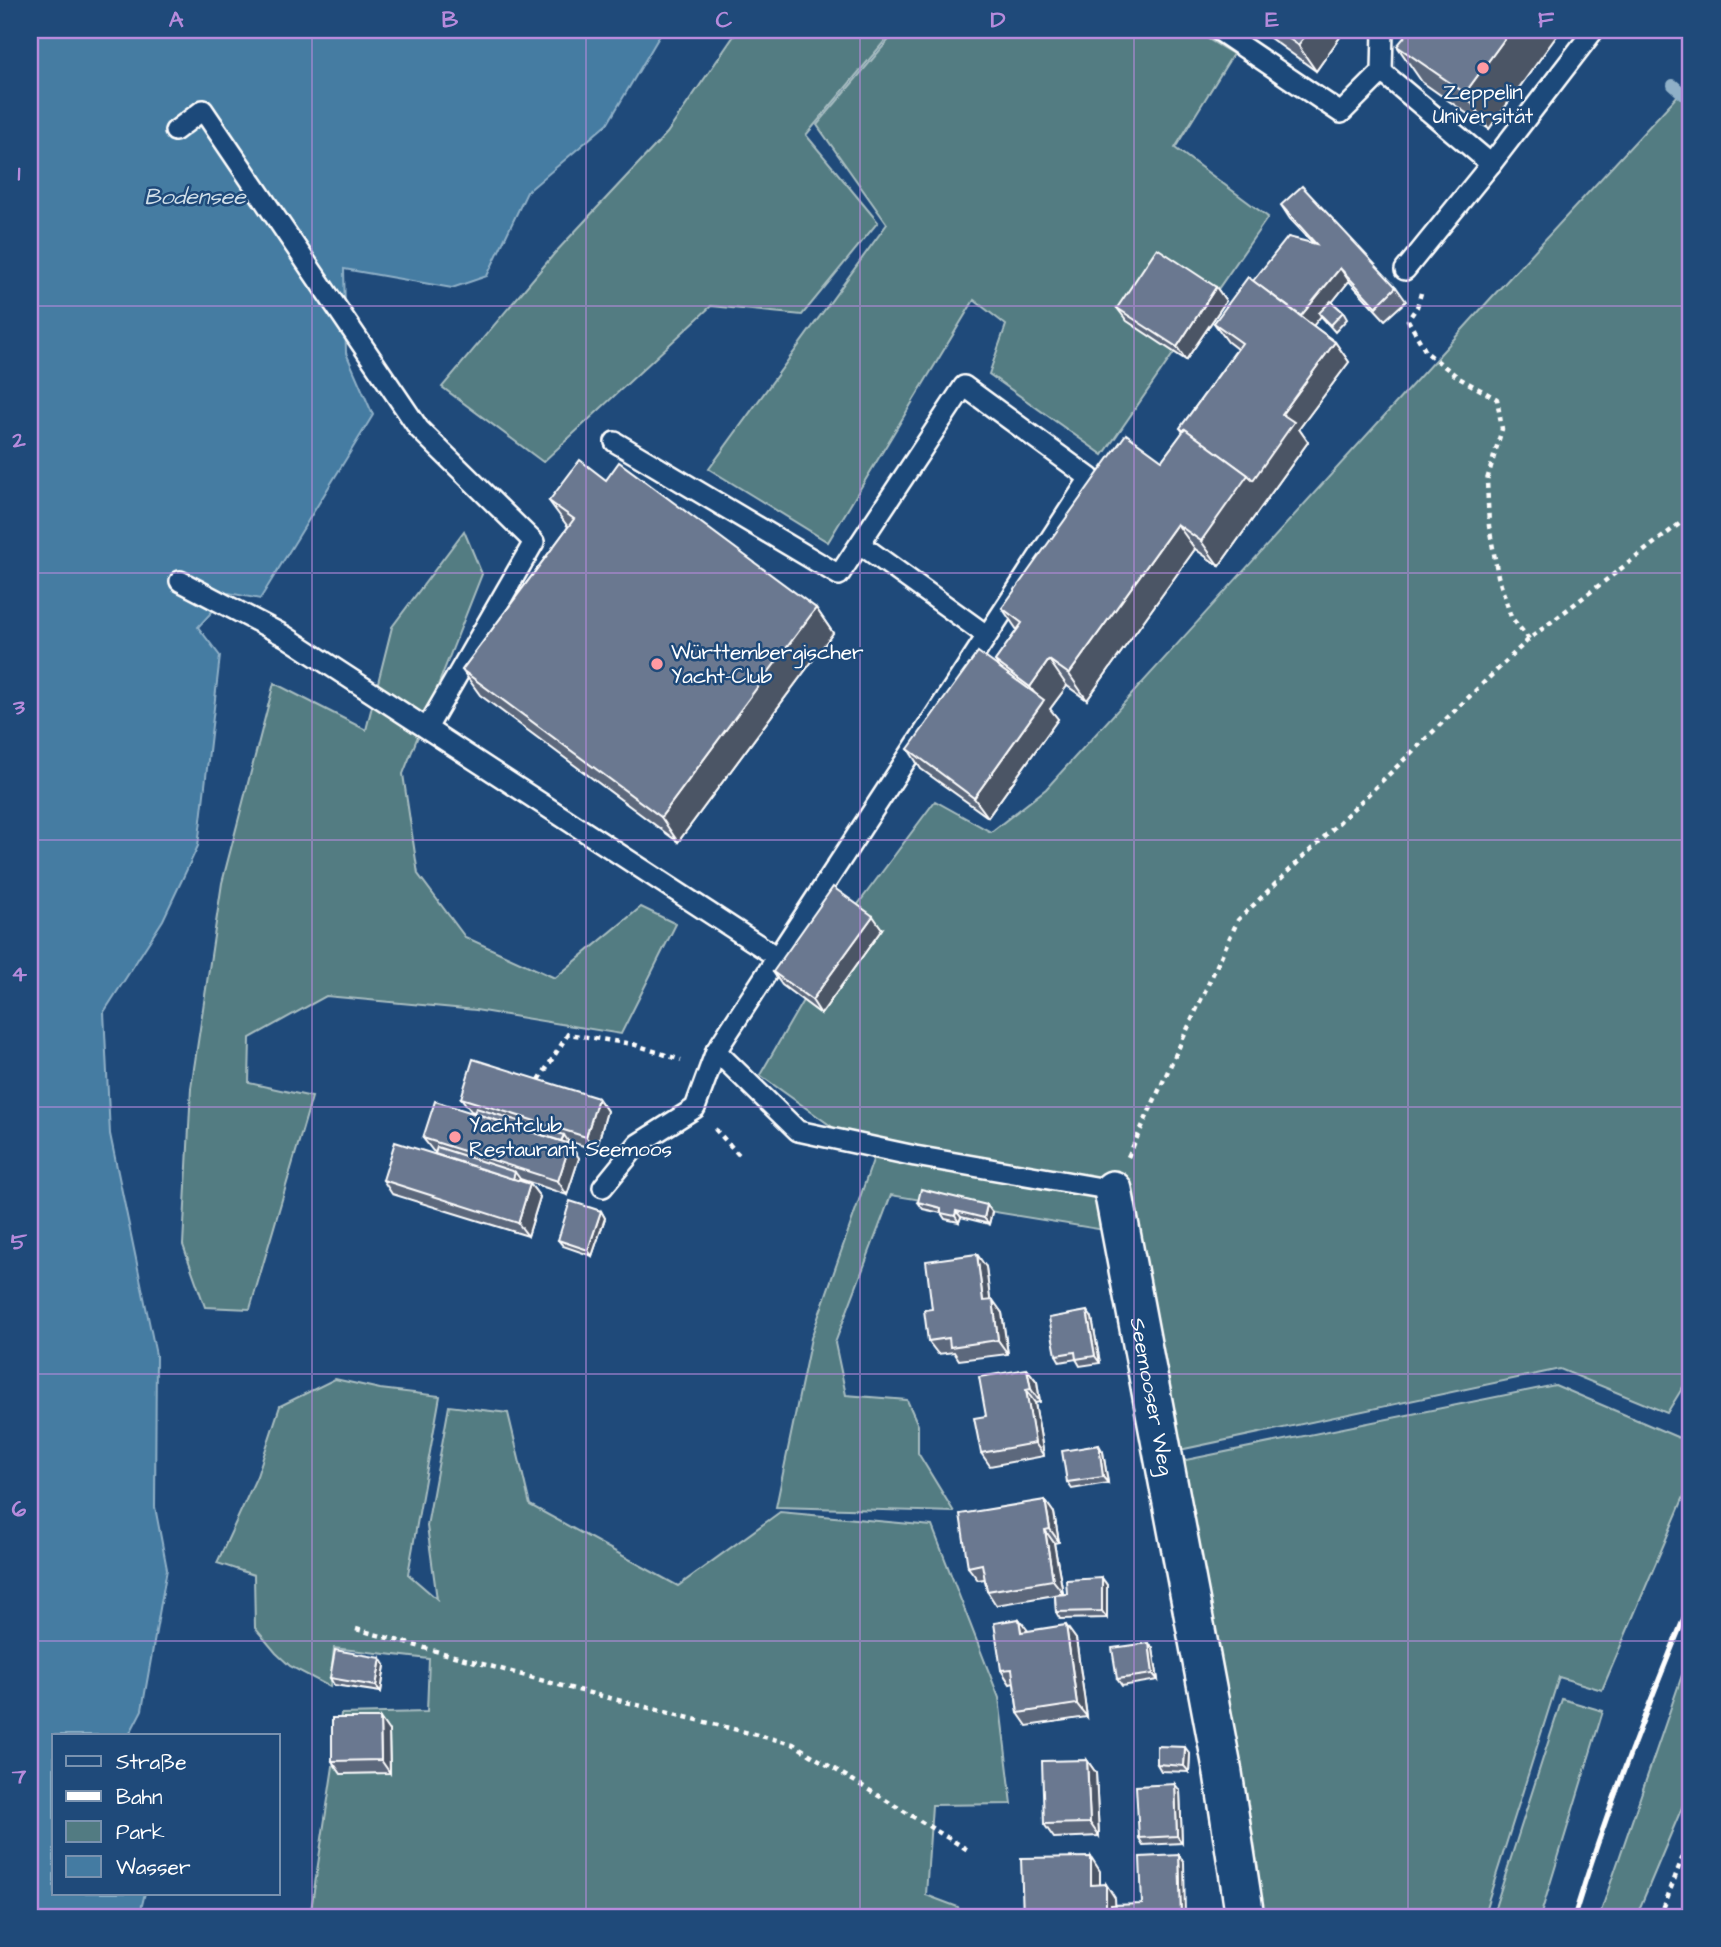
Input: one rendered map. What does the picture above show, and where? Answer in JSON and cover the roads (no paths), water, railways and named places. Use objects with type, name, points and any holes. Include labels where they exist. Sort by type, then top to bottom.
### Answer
[{"type":"street","name":"Seemooser Weg","points":[[1113,1190],[1223,1773],[1245,1917]]},
{"type":"lane","points":[[1218,30],[1341,113],[1382,72],[1383,30]]},
{"type":"lane","points":[[1405,270],[1594,30]]},
{"type":"lane","points":[[1382,72],[1491,164]]},
{"type":"lane","points":[[175,131],[202,110],[419,429],[534,542],[427,728]]},
{"type":"lane","points":[[603,1187],[638,1144],[695,1108],[713,1060],[777,957],[1090,478],[964,386],[839,575],[615,442]]},
{"type":"lane","points":[[860,544],[986,635]]},
{"type":"lane","points":[[180,582],[285,636],[777,957]]},
{"type":"lane","points":[[713,1060],[799,1131],[915,1156],[1113,1190]]},
{"type":"water","name":"Bodensee","points":[[30,30],[663,30],[608,123],[527,192],[487,276],[452,288],[344,269],[346,353],[373,415],[260,599],[229,593],[198,627],[220,656],[198,846],[163,920],[104,1012],[110,1134],[156,1355],[155,1507],[167,1569],[142,1710],[130,1734],[52,1734],[52,1895],[144,1895],[139,1917],[30,1917]]},
{"type":"waterway","points":[[1673,85],[1691,101]]},
{"type":"railway","points":[[1574,1917],[1629,1758],[1691,1601]]},
{"type":"place","name":"Zeppelin Universität","points":[[1483,68]]},
{"type":"place","name":"Württembergischer Yacht-Club","points":[[657,664]]},
{"type":"place","name":"Yachtclub Restaurant Seemoos","points":[[455,1137]]}]
